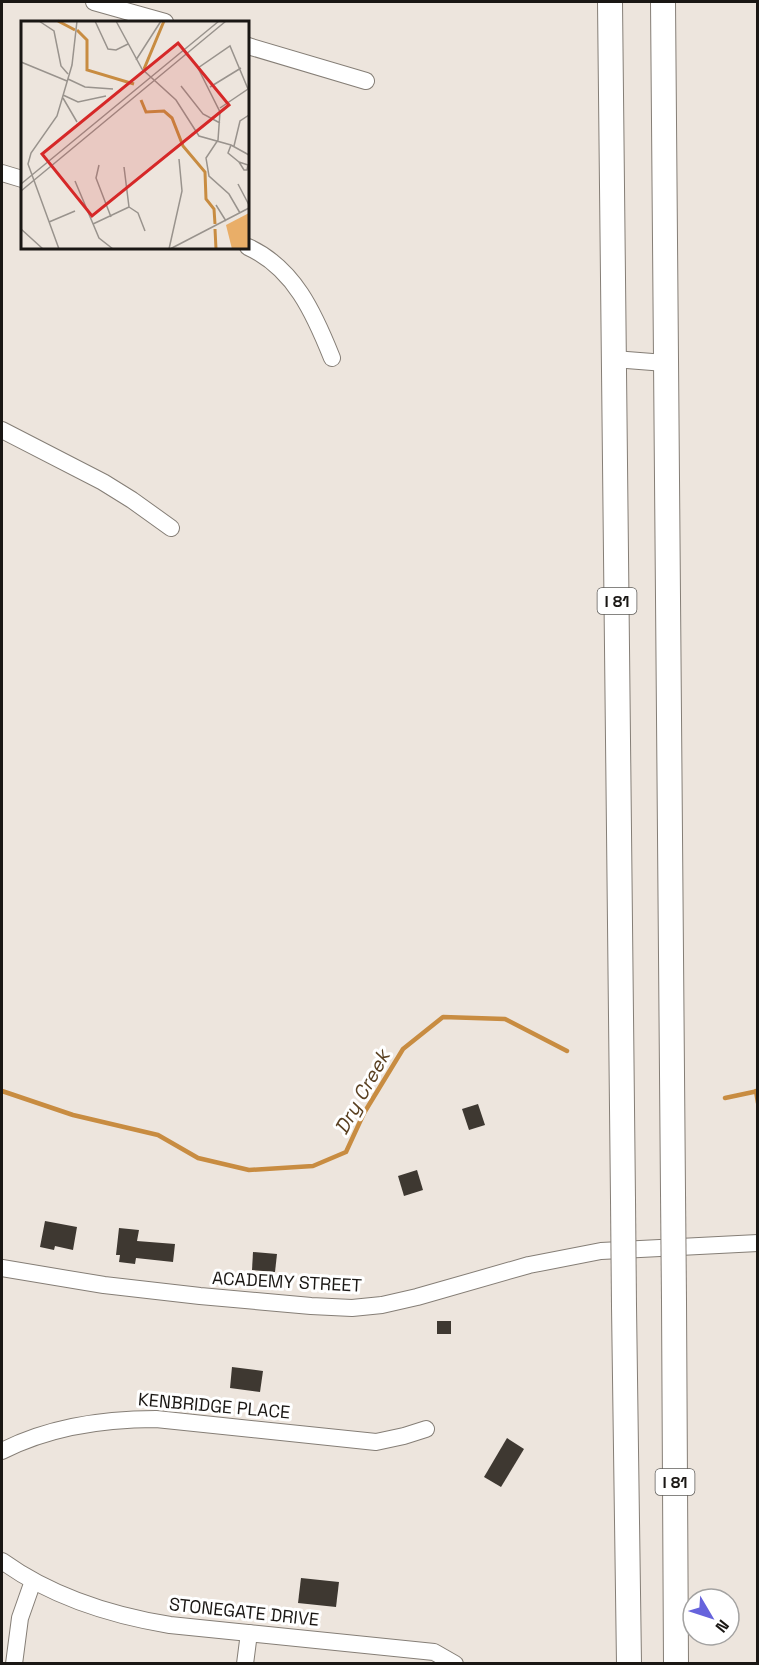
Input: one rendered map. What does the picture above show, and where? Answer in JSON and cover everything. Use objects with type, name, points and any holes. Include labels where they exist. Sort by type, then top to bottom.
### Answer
[{"type":"highway","name":"I 81","points":[[610,2],[628,1664]]},
{"type":"highway","name":"I 81","points":[[663,2],[676,1664]]},
{"type":"street","points":[[94,2],[161,21]]},
{"type":"street","points":[[249,46],[366,81]]},
{"type":"street","points":[[2,173],[21,179]]},
{"type":"street","points":[[249,247],[277,264],[291,278],[308,305],[332,358]]},
{"type":"street","points":[[614,359],[665,363]]},
{"type":"street","points":[[2,430],[103,482],[171,528]]},
{"type":"street","name":"ACADEMY STREET","points":[[2,1268],[104,1285],[200,1296],[352,1308],[408,1299],[530,1264],[601,1251],[758,1244]]},
{"type":"street","name":"KENBRIDGE PLACE","points":[[2,1451],[18,1443],[58,1431],[96,1422],[126,1419],[156,1419],[376,1442],[426,1429]]},
{"type":"street","name":"STONEGATE DRIVE","points":[[2,1561],[33,1581],[65,1597],[99,1610],[134,1619],[170,1625],[434,1652],[455,1664]]},
{"type":"street","points":[[14,1664],[20,1618],[33,1581]]},
{"type":"street","points":[[245,1664],[249,1633]]},
{"type":"building","points":[[478,1104],[485,1125],[469,1130],[462,1109]]},
{"type":"building","points":[[417,1170],[423,1190],[404,1196],[398,1176]]},
{"type":"building","points":[[45,1221],[77,1227],[73,1250],[55,1246],[54,1250],[40,1247]]},
{"type":"building","points":[[119,1228],[139,1230],[137,1241],[175,1244],[173,1262],[136,1258],[135,1264],[119,1262],[120,1255],[116,1255]]},
{"type":"building","points":[[253,1252],[277,1254],[275,1272],[252,1270]]},
{"type":"building","points":[[437,1321],[451,1321],[451,1334],[437,1334]]},
{"type":"building","points":[[232,1367],[263,1371],[260,1392],[230,1388]]},
{"type":"building","points":[[507,1438],[524,1449],[501,1487],[484,1477]]},
{"type":"building","points":[[301,1578],[339,1582],[336,1607],[298,1603]]},
{"type":"waterway","name":"Dry Creek","points":[[2,1091],[73,1115],[158,1135],[198,1158],[249,1170],[313,1166],[346,1152],[364,1113],[403,1049],[443,1017],[505,1019],[567,1051]]},
{"type":"waterway","points":[[756,1091],[758,1103]]},
{"type":"waterway","name":"Dry Creek","points":[[725,1098],[758,1091]]}]
